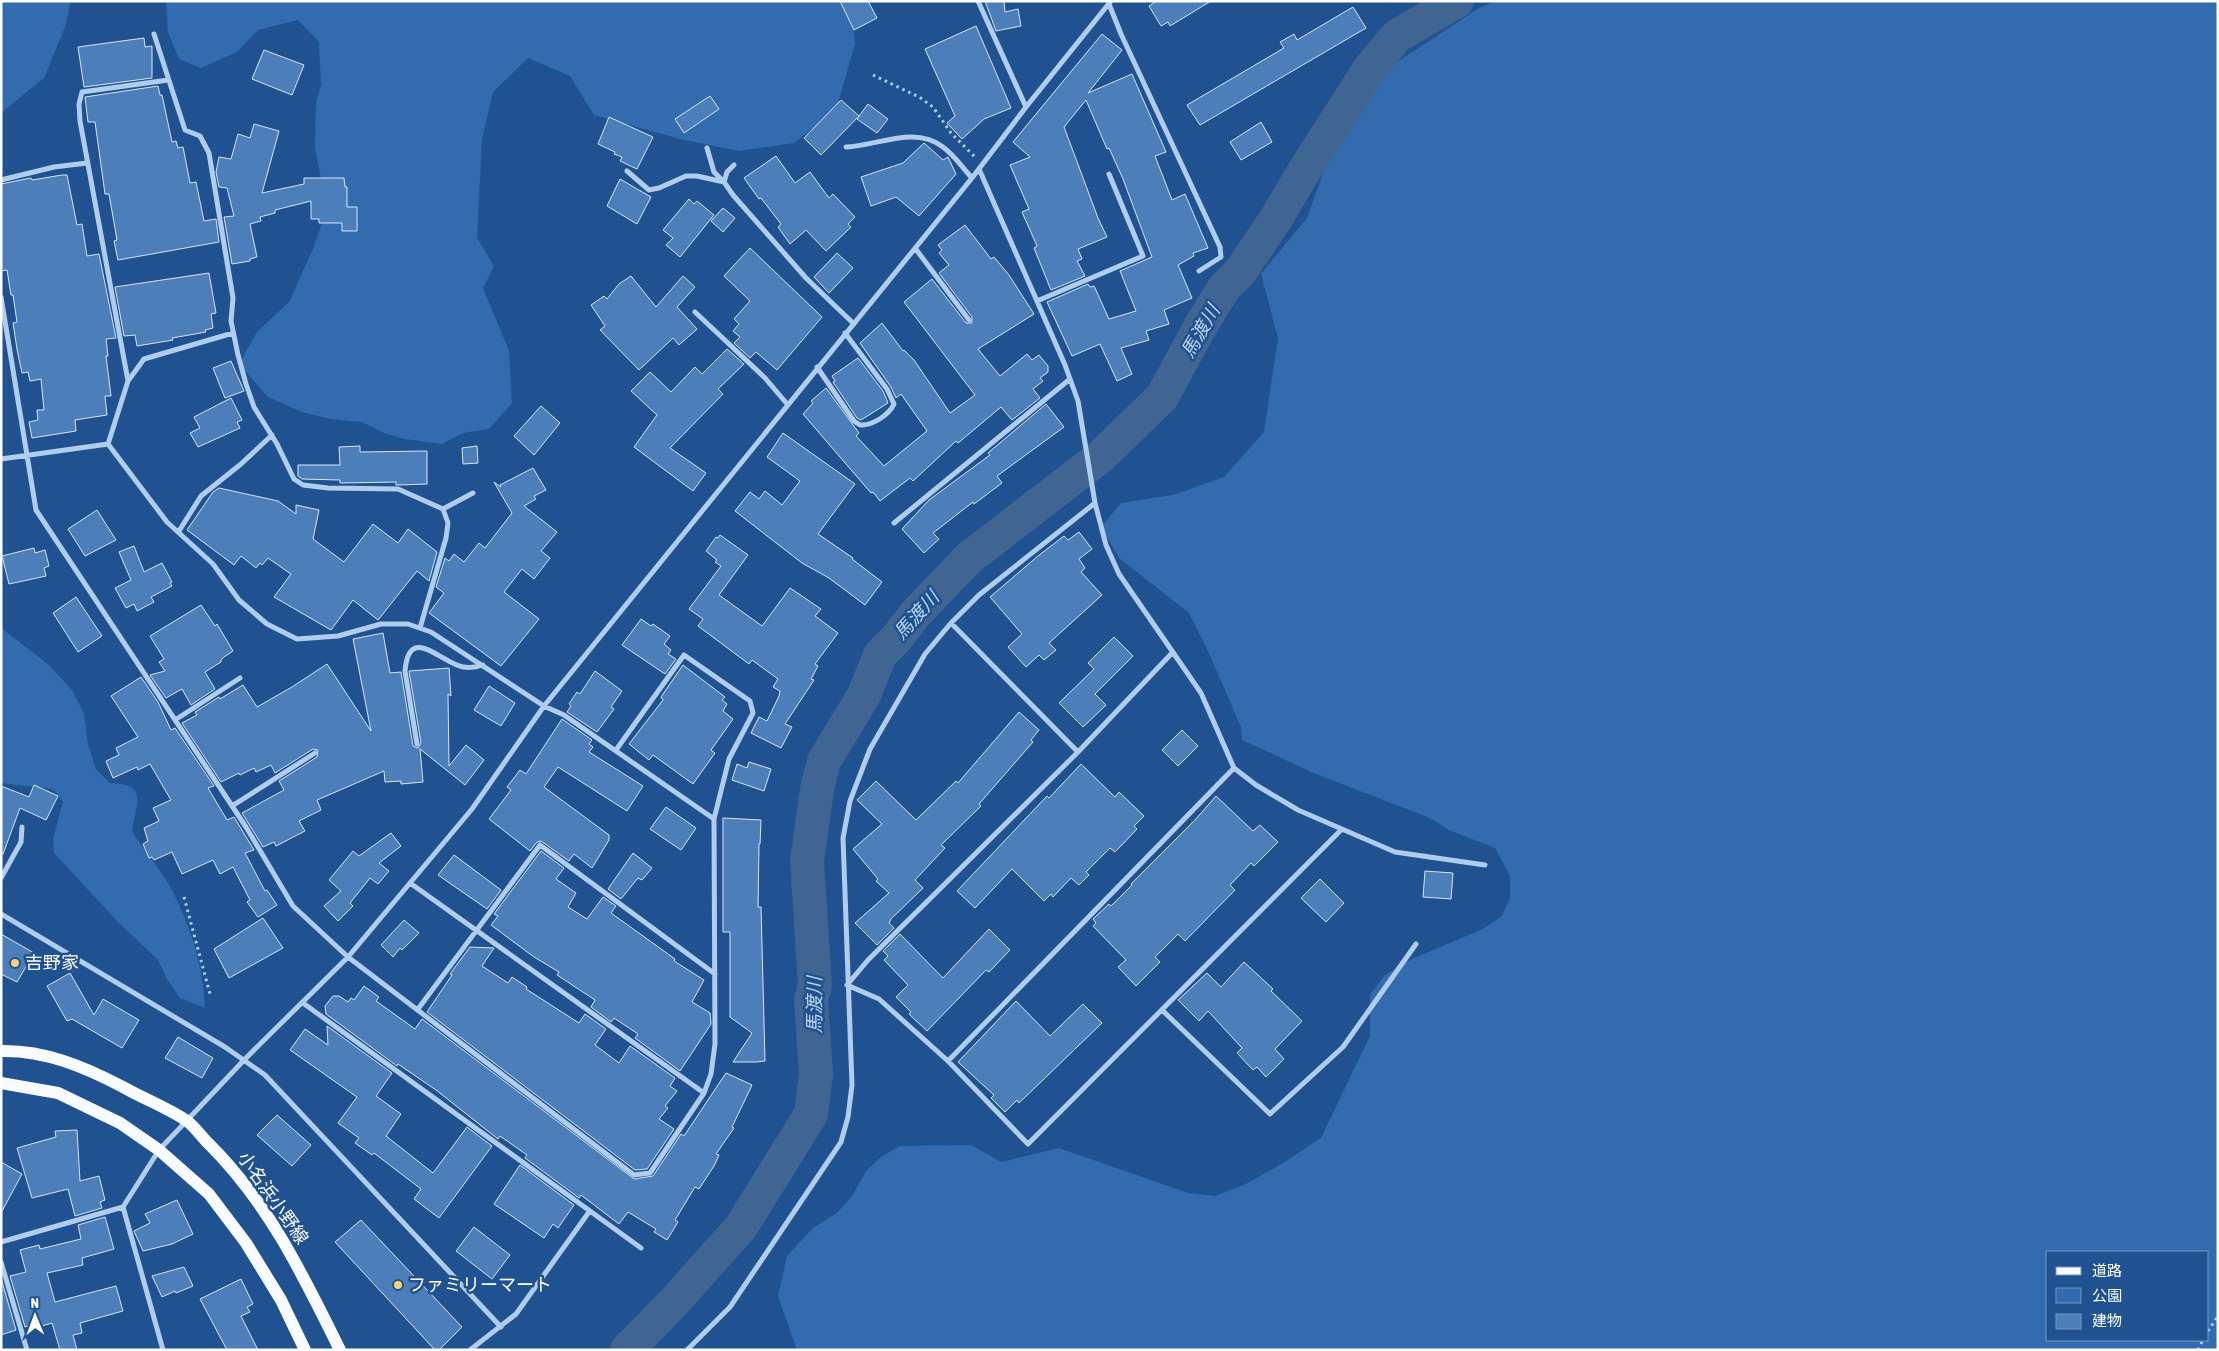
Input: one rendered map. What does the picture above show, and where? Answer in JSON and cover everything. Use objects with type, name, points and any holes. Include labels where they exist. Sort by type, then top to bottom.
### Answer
[{"type":"main road","name":"小名浜小野線","points":[[1,1051],[18,1051],[62,1060],[95,1072],[188,1122],[233,1168],[257,1200],[292,1254],[340,1350]]},
{"type":"main road","points":[[1,1083],[58,1094],[120,1123],[159,1150],[209,1194],[225,1213],[280,1300],[305,1350]]},
{"type":"street","points":[[978,1],[1026,107]]},
{"type":"street","points":[[1,1242],[123,1207],[159,1150],[188,1122],[245,1059],[348,957],[472,809],[544,706],[981,167],[1026,107],[1110,3]]},
{"type":"street","points":[[1110,3],[1121,34],[1220,247],[1221,257],[1199,271]]},
{"type":"street","points":[[154,34],[186,130],[200,136],[210,153],[233,298],[232,321],[238,355],[254,407],[272,436],[292,477],[303,485],[328,488],[398,489],[443,509],[448,523],[446,538],[420,628]]},
{"type":"street","points":[[128,381],[87,163],[79,104],[82,92],[168,80]]},
{"type":"street","points":[[846,147],[915,136],[928,138],[944,147],[972,178]]},
{"type":"street","points":[[707,148],[714,172],[733,195],[806,278],[854,324]]},
{"type":"street","points":[[1,180],[54,167],[87,163]]},
{"type":"street","points":[[724,182],[727,172],[734,165]]},
{"type":"street","points":[[981,167],[1078,401],[1095,503],[1106,545],[1119,574],[1201,693],[1234,768],[1256,785],[1298,810],[1395,852],[1485,865]]},
{"type":"street","points":[[627,171],[649,190],[686,176],[715,179],[724,182]]},
{"type":"street","points":[[1037,300],[1143,256],[1108,174]]},
{"type":"street","points":[[915,248],[969,320]]},
{"type":"street","points":[[1,296],[36,510],[232,806],[294,906],[348,957],[634,1175],[650,1173],[704,1093],[711,1074],[715,1044],[714,819],[729,759],[753,713],[750,701],[684,655],[616,750]]},
{"type":"street","points":[[695,312],[766,378],[788,405]]},
{"type":"street","points":[[108,444],[128,381],[144,359],[234,333]]},
{"type":"street","points":[[817,367],[854,421],[860,425],[874,422],[892,408],[894,404],[887,389],[845,333]]},
{"type":"street","points":[[894,523],[1070,379]]},
{"type":"street","points":[[178,531],[201,496],[272,436]]},
{"type":"street","points":[[1,459],[108,444]]},
{"type":"street","points":[[108,444],[167,522],[213,564],[239,600],[267,624],[298,639],[338,636],[381,624],[408,624],[431,632],[544,706],[564,715],[714,819]]},
{"type":"street","points":[[443,509],[473,493]]},
{"type":"street","points":[[687,1350],[730,1307],[841,1142],[848,1117],[852,1085],[843,838],[850,801],[870,748],[925,654],[951,623],[979,595],[1095,503]]},
{"type":"street","points":[[951,623],[1078,752]]},
{"type":"street","points":[[417,744],[405,671],[409,652],[416,648],[424,648],[464,667],[483,665]]},
{"type":"street","points":[[847,985],[875,954],[1078,752],[1172,653]]},
{"type":"street","points":[[175,720],[240,678]]},
{"type":"street","points":[[232,806],[315,752]]},
{"type":"street","points":[[948,1062],[1234,768]]},
{"type":"street","points":[[1,878],[21,842],[22,827]]},
{"type":"street","points":[[847,985],[879,999],[948,1062],[1028,1144],[1341,830]]},
{"type":"street","points":[[418,1009],[540,846],[715,974]]},
{"type":"street","points":[[410,882],[704,1093]]},
{"type":"street","points":[[1,914],[245,1059],[265,1075],[501,1327]]},
{"type":"street","points":[[1162,1010],[1270,1114],[1343,1047],[1416,944]]},
{"type":"street","points":[[302,1003],[641,1248]]},
{"type":"street","points":[[123,1207],[163,1350]]},
{"type":"street","points":[[470,1350],[516,1314],[589,1212]]},
{"type":"street","points":[[1,1262],[26,1350]]},
{"type":"path","points":[[874,75],[919,97],[933,107],[951,133],[981,167]]},
{"type":"path","points":[[184,897],[210,994]]},
{"type":"path","points":[[2209,1330],[2218,1316]]},
{"type":"green space","points":[[1,1],[71,1],[65,27],[44,78],[1,113]]},
{"type":"green space","points":[[166,1],[851,1],[855,44],[836,110],[794,143],[739,151],[680,139],[594,115],[570,76],[528,58],[493,92],[482,139],[477,238],[494,266],[483,288],[509,351],[512,403],[489,429],[463,433],[442,444],[405,439],[384,433],[362,422],[330,419],[302,412],[268,397],[239,364],[257,332],[289,302],[313,249],[322,223],[322,183],[315,148],[316,103],[321,85],[319,42],[298,20],[258,30],[237,52],[201,68],[179,59],[168,32]]},
{"type":"green space","points":[[1496,1],[2218,1],[2218,1350],[797,1350],[778,1296],[787,1256],[813,1228],[837,1213],[852,1196],[866,1171],[881,1157],[900,1146],[971,1145],[1001,1162],[1059,1148],[1188,1193],[1215,1196],[1246,1184],[1321,1138],[1370,1036],[1370,995],[1385,975],[1412,959],[1483,929],[1502,916],[1510,898],[1510,876],[1495,848],[1449,830],[1430,818],[1316,774],[1242,740],[1241,727],[1208,651],[1189,613],[1119,558],[1101,527],[1121,503],[1173,495],[1224,477],[1264,432],[1278,338],[1261,274],[1307,218],[1329,157],[1376,76],[1479,8]]},
{"type":"green space","points":[[1,628],[49,665],[72,690],[84,714],[88,745],[96,769],[110,783],[122,784],[135,791],[137,804],[132,831],[165,878],[183,913],[202,977],[205,1008],[180,998],[167,979],[158,960],[118,922],[54,853],[53,839],[63,802],[53,789],[1,783]]},
{"type":"building","points":[[840,1],[868,1],[877,18],[854,30]]},
{"type":"building","points":[[985,1],[1004,1],[1005,12],[1018,9],[1021,26],[996,31]]},
{"type":"building","points":[[1157,1],[1211,1],[1170,26],[1168,22],[1161,26],[1149,6]]},
{"type":"building","points":[[1353,7],[1366,28],[1200,125],[1187,105],[1284,48],[1280,42],[1294,34],[1297,40]]},
{"type":"building","points":[[976,26],[1011,108],[984,119],[962,139],[947,123],[955,116],[925,49]]},
{"type":"building","points":[[1102,34],[1122,50],[1088,93],[1132,74],[1166,152],[1155,156],[1172,200],[1185,194],[1208,248],[1193,253],[1194,256],[1178,265],[1192,298],[1164,310],[1169,324],[1146,331],[1149,340],[1121,348],[1132,374],[1117,381],[1100,344],[1072,356],[1047,302],[1088,284],[1090,287],[1094,286],[1109,319],[1136,311],[1120,271],[1152,257],[1123,179],[1109,148],[1107,149],[1086,100],[1064,127],[1107,237],[1078,249],[1082,259],[1077,261],[1085,276],[1051,290],[1034,248],[1037,246],[1022,212],[1029,209],[1010,165],[1030,157],[1013,142]]},
{"type":"building","points":[[144,38],[145,47],[152,46],[152,78],[84,87],[78,47]]},
{"type":"building","points":[[264,50],[304,65],[292,95],[252,79]]},
{"type":"building","points":[[158,86],[160,95],[162,95],[172,142],[176,141],[178,148],[183,147],[190,183],[196,182],[204,221],[216,219],[219,242],[118,260],[114,241],[117,240],[109,194],[105,194],[95,122],[88,122],[85,97]]},
{"type":"building","points":[[710,96],[719,109],[684,133],[675,119]]},
{"type":"building","points":[[841,100],[859,116],[821,155],[804,138]]},
{"type":"building","points":[[868,104],[888,119],[877,133],[857,119]]},
{"type":"building","points":[[609,117],[653,137],[637,169],[620,161],[622,157],[614,154],[615,152],[598,144]]},
{"type":"building","points":[[1261,122],[1272,142],[1241,160],[1230,142]]},
{"type":"building","points":[[254,124],[279,131],[262,193],[304,184],[304,178],[344,178],[345,187],[347,187],[347,207],[357,207],[357,231],[342,231],[342,223],[319,223],[319,219],[311,219],[311,201],[275,210],[275,213],[260,217],[261,221],[250,224],[257,257],[250,259],[250,261],[232,264],[224,217],[234,216],[227,188],[219,187],[216,172],[219,157],[231,159],[238,134],[250,138]]},
{"type":"building","points":[[924,143],[943,160],[948,157],[956,174],[919,216],[896,197],[871,206],[861,177],[903,163]]},
{"type":"building","points":[[776,156],[795,183],[810,172],[829,198],[833,194],[855,217],[848,224],[851,227],[826,251],[806,230],[790,244],[778,227],[781,224],[744,178]]},
{"type":"building","points":[[67,175],[77,225],[82,224],[87,256],[99,254],[116,338],[106,339],[111,396],[105,396],[107,415],[75,420],[76,431],[32,438],[29,422],[38,420],[37,410],[44,410],[41,379],[30,381],[28,372],[22,373],[13,323],[17,322],[13,295],[11,295],[7,270],[1,271],[1,184],[31,178],[32,180]]},
{"type":"building","points":[[620,179],[651,197],[637,224],[607,206]]},
{"type":"building","points":[[689,199],[694,204],[697,201],[714,215],[680,257],[666,245],[673,238],[663,230]]},
{"type":"building","points":[[723,208],[735,218],[723,232],[711,221]]},
{"type":"building","points":[[965,225],[991,259],[994,257],[1009,275],[1034,314],[978,349],[1000,376],[1027,354],[1032,360],[1039,355],[1048,366],[1048,372],[1040,378],[1043,381],[1033,389],[1040,398],[1012,420],[1001,407],[958,443],[956,441],[913,481],[910,478],[880,501],[803,414],[813,403],[811,401],[826,388],[859,433],[856,436],[884,466],[927,431],[901,394],[896,398],[891,387],[860,343],[882,323],[903,351],[914,360],[950,413],[975,395],[904,302],[932,279],[966,323],[972,323],[972,317],[939,273],[949,265],[939,253],[942,250],[938,245]]},
{"type":"building","points":[[750,248],[822,317],[777,370],[756,352],[750,358],[734,343],[740,337],[733,331],[739,324],[734,319],[750,301],[724,276]]},
{"type":"building","points":[[837,253],[853,268],[829,293],[814,277]]},
{"type":"building","points":[[209,273],[216,313],[211,314],[213,328],[205,330],[206,332],[172,338],[173,340],[137,346],[135,335],[124,336],[115,287]]},
{"type":"building","points":[[631,276],[656,307],[683,276],[695,287],[677,307],[697,329],[679,345],[673,338],[639,370],[600,330],[605,326],[591,305],[604,296],[607,299],[619,284]]},
{"type":"building","points":[[727,349],[744,364],[718,389],[723,394],[670,448],[706,473],[693,491],[634,447],[657,415],[631,391],[650,372],[671,392],[695,367],[702,374]]},
{"type":"building","points":[[858,358],[883,391],[888,403],[861,420],[857,418],[833,382],[835,381],[832,376]]},
{"type":"building","points":[[231,361],[244,391],[225,398],[213,368]]},
{"type":"building","points":[[231,398],[242,420],[237,422],[240,428],[198,447],[190,433],[200,428],[194,417]]},
{"type":"building","points":[[1046,404],[1064,427],[997,476],[1002,483],[974,504],[973,502],[933,533],[939,539],[924,553],[902,529],[929,500],[990,455],[988,453]]},
{"type":"building","points":[[541,406],[560,423],[534,455],[514,436]]},
{"type":"building","points":[[783,433],[855,484],[818,534],[853,558],[882,582],[865,605],[829,578],[802,563],[735,511],[750,492],[759,499],[765,491],[782,505],[800,481],[767,457]]},
{"type":"building","points":[[360,446],[360,452],[427,451],[427,484],[396,485],[396,482],[340,483],[340,480],[302,479],[298,476],[298,465],[340,465],[339,447]]},
{"type":"building","points":[[477,446],[478,463],[463,464],[462,448]]},
{"type":"building","points":[[533,468],[546,490],[534,496],[536,499],[524,506],[557,532],[541,551],[550,558],[534,579],[522,569],[504,592],[539,619],[501,666],[429,613],[444,593],[436,587],[445,558],[449,561],[454,554],[464,562],[479,543],[485,548],[512,513],[494,482],[501,487],[500,485]]},
{"type":"building","points":[[219,488],[278,501],[296,514],[296,505],[319,510],[313,539],[344,562],[373,524],[398,543],[408,529],[437,552],[429,581],[417,571],[378,620],[353,600],[331,630],[274,597],[291,574],[268,558],[262,565],[260,563],[256,568],[241,556],[234,565],[187,530],[213,492]]},
{"type":"building","points":[[97,510],[116,540],[85,556],[68,529]]},
{"type":"building","points":[[1079,532],[1092,549],[1079,559],[1085,568],[1081,572],[1102,595],[1049,643],[1056,650],[1044,660],[1039,655],[1026,667],[1008,647],[1022,634],[990,597],[1064,536],[1068,540]]},
{"type":"building","points":[[720,535],[748,555],[719,595],[762,626],[790,588],[821,609],[815,616],[838,633],[815,664],[818,666],[811,679],[814,680],[785,724],[792,727],[781,748],[751,733],[759,717],[767,721],[779,696],[780,691],[773,687],[778,679],[752,660],[749,664],[698,626],[703,619],[689,609],[721,566],[706,551],[716,537],[718,538]]},
{"type":"building","points":[[134,546],[144,572],[162,563],[172,582],[170,583],[172,586],[151,597],[154,602],[137,611],[134,604],[126,608],[115,588],[131,580],[119,552]]},
{"type":"building","points":[[34,548],[35,553],[45,550],[49,566],[44,568],[46,576],[9,584],[2,556]]},
{"type":"building","points":[[76,597],[102,636],[78,652],[53,613]]},
{"type":"building","points":[[201,605],[215,626],[217,624],[233,651],[224,657],[221,662],[205,672],[215,689],[191,705],[182,689],[166,698],[150,675],[165,671],[159,662],[164,659],[150,636]]},
{"type":"building","points":[[641,619],[651,626],[653,624],[670,636],[664,644],[671,650],[668,654],[676,659],[665,674],[622,645]]},
{"type":"building","points":[[383,633],[390,673],[401,672],[413,746],[418,748],[421,743],[409,671],[449,668],[451,696],[448,694],[449,766],[466,745],[484,760],[465,785],[420,749],[423,782],[401,784],[401,781],[385,782],[384,771],[317,800],[321,810],[299,821],[305,831],[276,846],[274,842],[263,847],[242,813],[284,790],[279,781],[317,757],[318,750],[313,749],[275,773],[271,765],[256,772],[254,768],[240,775],[239,773],[221,782],[182,723],[197,715],[195,712],[219,697],[220,699],[243,685],[257,707],[327,664],[371,731],[353,639]]},
{"type":"building","points":[[1114,637],[1133,656],[1095,694],[1106,705],[1083,727],[1059,703],[1094,669],[1088,663]]},
{"type":"building","points":[[683,665],[725,697],[722,700],[727,704],[723,711],[733,719],[711,750],[715,753],[693,784],[653,755],[649,760],[629,744],[663,700],[661,697]]},
{"type":"building","points":[[595,671],[622,691],[611,707],[614,709],[597,732],[567,712],[571,706],[569,704],[577,692],[580,694]]},
{"type":"building","points":[[141,677],[158,702],[171,730],[175,728],[214,786],[208,788],[227,820],[234,817],[254,850],[245,853],[265,891],[267,890],[277,905],[258,917],[247,902],[250,900],[233,867],[220,874],[213,860],[182,874],[172,852],[154,860],[152,857],[149,858],[143,844],[148,841],[144,828],[159,821],[153,808],[171,800],[150,764],[138,770],[137,767],[113,778],[106,761],[119,755],[116,748],[138,737],[111,696]]},
{"type":"building","points":[[489,686],[515,703],[501,726],[474,710]]},
{"type":"building","points":[[1019,712],[1039,730],[1031,740],[1033,742],[979,804],[981,806],[941,845],[945,848],[915,880],[923,888],[891,919],[889,923],[894,928],[877,945],[855,923],[889,893],[876,881],[878,879],[853,849],[882,824],[857,800],[876,781],[916,820],[956,781],[958,783]]},
{"type":"building","points":[[562,719],[592,740],[589,744],[593,747],[589,752],[643,786],[627,811],[558,767],[544,787],[609,835],[609,840],[592,868],[574,854],[569,861],[541,841],[537,842],[530,851],[489,819],[511,790],[507,787],[520,770],[526,774]]},
{"type":"building","points":[[1182,730],[1198,746],[1178,766],[1162,750]]},
{"type":"building","points":[[749,762],[771,769],[764,791],[732,780],[737,764],[747,768]]},
{"type":"building","points":[[1081,764],[1115,797],[1119,792],[1144,816],[1134,826],[1137,829],[1115,852],[1110,848],[1086,872],[1089,875],[1079,885],[1071,878],[1053,897],[1051,894],[1044,901],[1012,869],[975,908],[957,891],[1047,796],[1049,798]]},
{"type":"building","points":[[34,785],[58,796],[46,820],[20,808],[3,854],[1,854],[1,786],[29,797]]},
{"type":"building","points":[[1216,796],[1253,831],[1260,825],[1278,842],[1254,866],[1251,863],[1230,885],[1235,890],[1185,941],[1178,934],[1155,957],[1160,962],[1136,986],[1118,967],[1126,960],[1093,926],[1096,923],[1093,919],[1109,904],[1111,906],[1132,885]]},
{"type":"building","points":[[666,807],[696,828],[681,850],[650,829]]},
{"type":"building","points":[[723,818],[761,820],[758,907],[761,907],[765,1061],[733,1062],[752,1033],[730,1017],[730,932],[723,932]]},
{"type":"building","points":[[391,833],[401,846],[379,863],[389,871],[378,884],[370,878],[350,903],[353,906],[338,921],[324,906],[341,891],[329,880],[353,851],[359,856]]},
{"type":"building","points":[[541,851],[564,868],[556,879],[576,893],[568,907],[587,919],[603,897],[616,906],[611,913],[675,959],[674,961],[704,980],[692,1002],[710,1013],[711,1024],[680,1071],[635,1038],[638,1034],[614,1018],[611,1022],[591,1007],[595,1000],[557,975],[559,972],[534,957],[491,925],[498,916],[494,914]]},
{"type":"building","points":[[633,853],[652,868],[642,880],[638,878],[621,899],[608,889]]},
{"type":"building","points":[[454,855],[501,890],[487,909],[438,875]]},
{"type":"building","points":[[1425,871],[1453,873],[1451,899],[1423,897]]},
{"type":"building","points":[[1320,879],[1344,903],[1326,922],[1301,898]]},
{"type":"building","points":[[263,918],[283,948],[229,978],[214,949]]},
{"type":"building","points":[[404,920],[419,933],[402,950],[400,948],[393,957],[381,945]]},
{"type":"building","points":[[989,929],[1010,950],[989,972],[986,970],[927,1031],[909,1014],[911,1012],[896,997],[908,985],[884,960],[888,956],[883,951],[900,934],[943,978]]},
{"type":"building","name":"吉野家","points":[[1,934],[34,953],[17,982],[1,974]]},
{"type":"building","points":[[470,947],[494,948],[482,966],[508,983],[512,977],[527,987],[526,989],[579,1023],[585,1014],[606,1029],[595,1045],[619,1063],[630,1046],[675,1078],[670,1086],[677,1091],[665,1106],[668,1108],[659,1119],[674,1129],[647,1169],[635,1170],[427,1012],[452,975],[450,974]]},
{"type":"building","points":[[1244,962],[1273,989],[1271,991],[1302,1021],[1275,1049],[1284,1059],[1266,1077],[1257,1067],[1253,1070],[1237,1053],[1242,1048],[1208,1011],[1199,1021],[1178,1000],[1207,973],[1221,987]]},
{"type":"building","points":[[70,973],[94,1015],[103,999],[139,1020],[122,1048],[72,1019],[67,1021],[47,986]]},
{"type":"building","points":[[364,986],[379,997],[376,1001],[415,1029],[422,1019],[634,1179],[653,1176],[681,1134],[684,1136],[726,1073],[752,1085],[732,1127],[734,1128],[716,1154],[719,1155],[714,1166],[699,1189],[695,1187],[675,1220],[678,1222],[667,1240],[654,1232],[656,1229],[628,1212],[619,1224],[581,1195],[579,1198],[525,1158],[527,1155],[500,1136],[498,1139],[436,1090],[398,1064],[397,1066],[326,1014],[325,1006],[333,996],[339,996],[348,1002],[351,998],[354,1000]]},
{"type":"building","points":[[1016,1001],[1050,1036],[1083,1004],[1102,1023],[1019,1103],[1017,1100],[1005,1112],[991,1098],[994,1095],[958,1062]]},
{"type":"building","points":[[327,1026],[392,1073],[376,1096],[401,1114],[386,1136],[433,1173],[467,1127],[492,1146],[439,1218],[414,1199],[421,1189],[374,1153],[372,1155],[355,1143],[359,1138],[338,1123],[357,1097],[290,1050],[305,1029],[328,1045]]},
{"type":"building","points":[[178,1037],[213,1058],[202,1078],[165,1058]]},
{"type":"building","points":[[277,1115],[311,1145],[292,1166],[257,1135]]},
{"type":"building","points":[[77,1130],[80,1181],[99,1176],[105,1200],[100,1202],[102,1208],[75,1216],[68,1189],[32,1198],[17,1148],[56,1137],[55,1131]]},
{"type":"building","points":[[1,1162],[22,1174],[1,1213]]},
{"type":"building","points":[[520,1165],[574,1205],[558,1228],[553,1224],[544,1238],[494,1204]]},
{"type":"building","points":[[177,1200],[193,1234],[172,1244],[143,1251],[134,1231],[150,1223],[145,1214]]},
{"type":"building","points":[[105,1217],[114,1249],[82,1258],[83,1265],[47,1273],[55,1302],[116,1286],[123,1311],[80,1323],[82,1333],[73,1335],[77,1350],[60,1350],[52,1323],[42,1326],[40,1322],[25,1327],[10,1276],[26,1272],[20,1250],[39,1245],[40,1249],[81,1239],[78,1225]]},
{"type":"building","name":"ファミリーマート","points":[[361,1220],[462,1327],[439,1350],[435,1350],[335,1242]]},
{"type":"building","points":[[474,1227],[510,1255],[492,1279],[456,1251]]},
{"type":"building","points":[[184,1267],[193,1286],[162,1297],[152,1276]]},
{"type":"building","points":[[1,1278],[16,1330],[1,1335]]},
{"type":"building","points":[[241,1279],[253,1304],[247,1307],[250,1312],[241,1316],[258,1350],[227,1350],[200,1299]]},
{"type":"waterway","name":"馬渡川","points":[[627,1350],[674,1302],[741,1227],[811,1114],[816,1074],[811,999],[815,986],[807,861],[817,789],[824,761],[864,695],[880,655],[896,639],[916,613],[969,558],[1100,457],[1162,397],[1200,327],[1224,288],[1240,272],[1277,217],[1370,68],[1397,36],[1457,1]]},
{"type":"place","name":"吉野家","points":[[15,963]]},
{"type":"place","name":"ファミリーマート","points":[[398,1285]]}]
